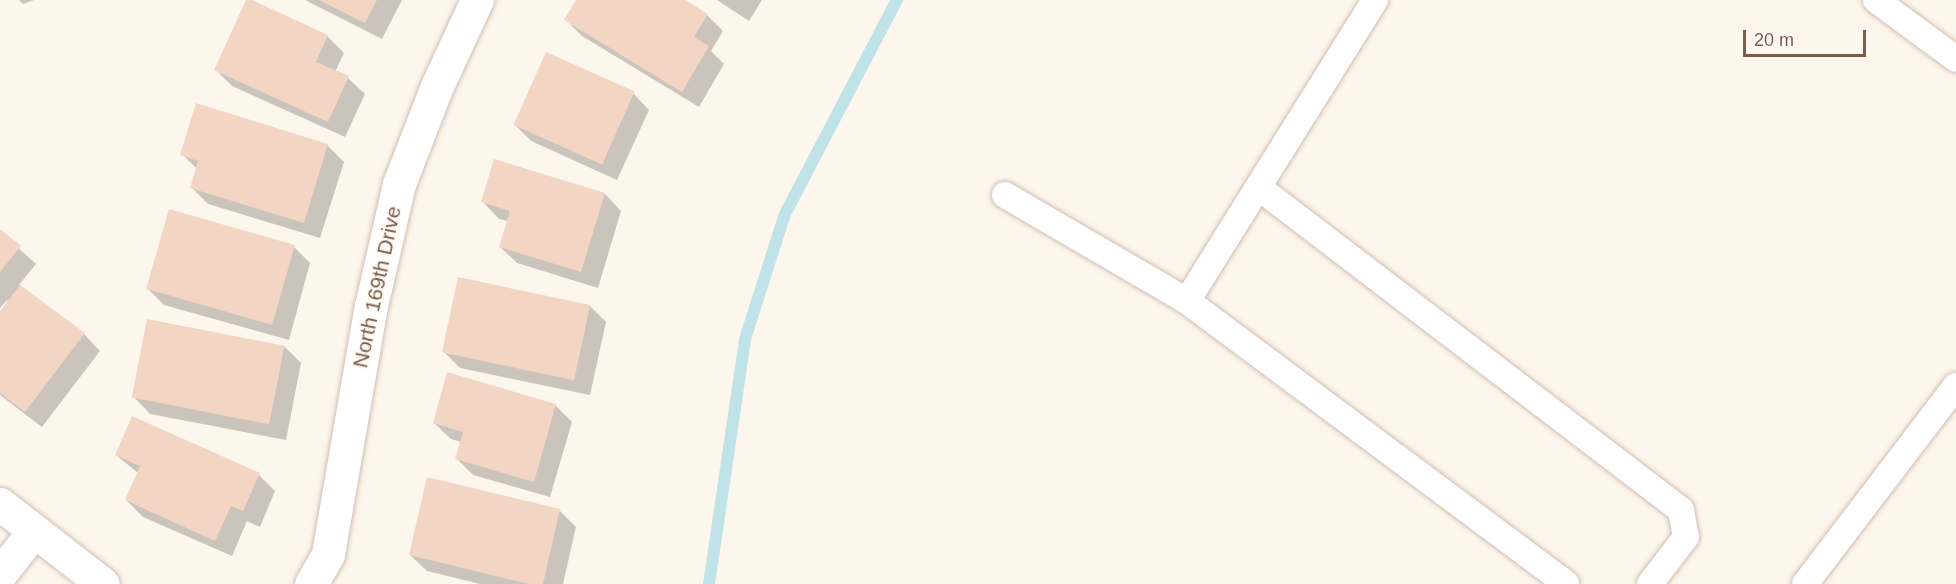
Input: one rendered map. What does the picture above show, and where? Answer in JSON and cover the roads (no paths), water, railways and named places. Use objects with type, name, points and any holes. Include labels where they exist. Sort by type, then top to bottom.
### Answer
[{"type":"street","name":"North 169th Drive","points":[[311,584],[328,554],[371,306],[399,184],[437,86],[477,0]]},
{"type":"street","points":[[0,504],[104,584]]},
{"type":"street","points":[[0,574],[34,531]]},
{"type":"lane","points":[[1187,301],[1375,0]]},
{"type":"lane","points":[[1875,0],[1956,59]]},
{"type":"lane","points":[[1258,187],[1682,510],[1686,537],[1650,584]]},
{"type":"lane","points":[[1005,195],[1187,301],[1566,584]]},
{"type":"lane","points":[[1804,584],[1956,386]]},
{"type":"waterway","points":[[709,584],[745,339],[785,214],[897,0]]}]
